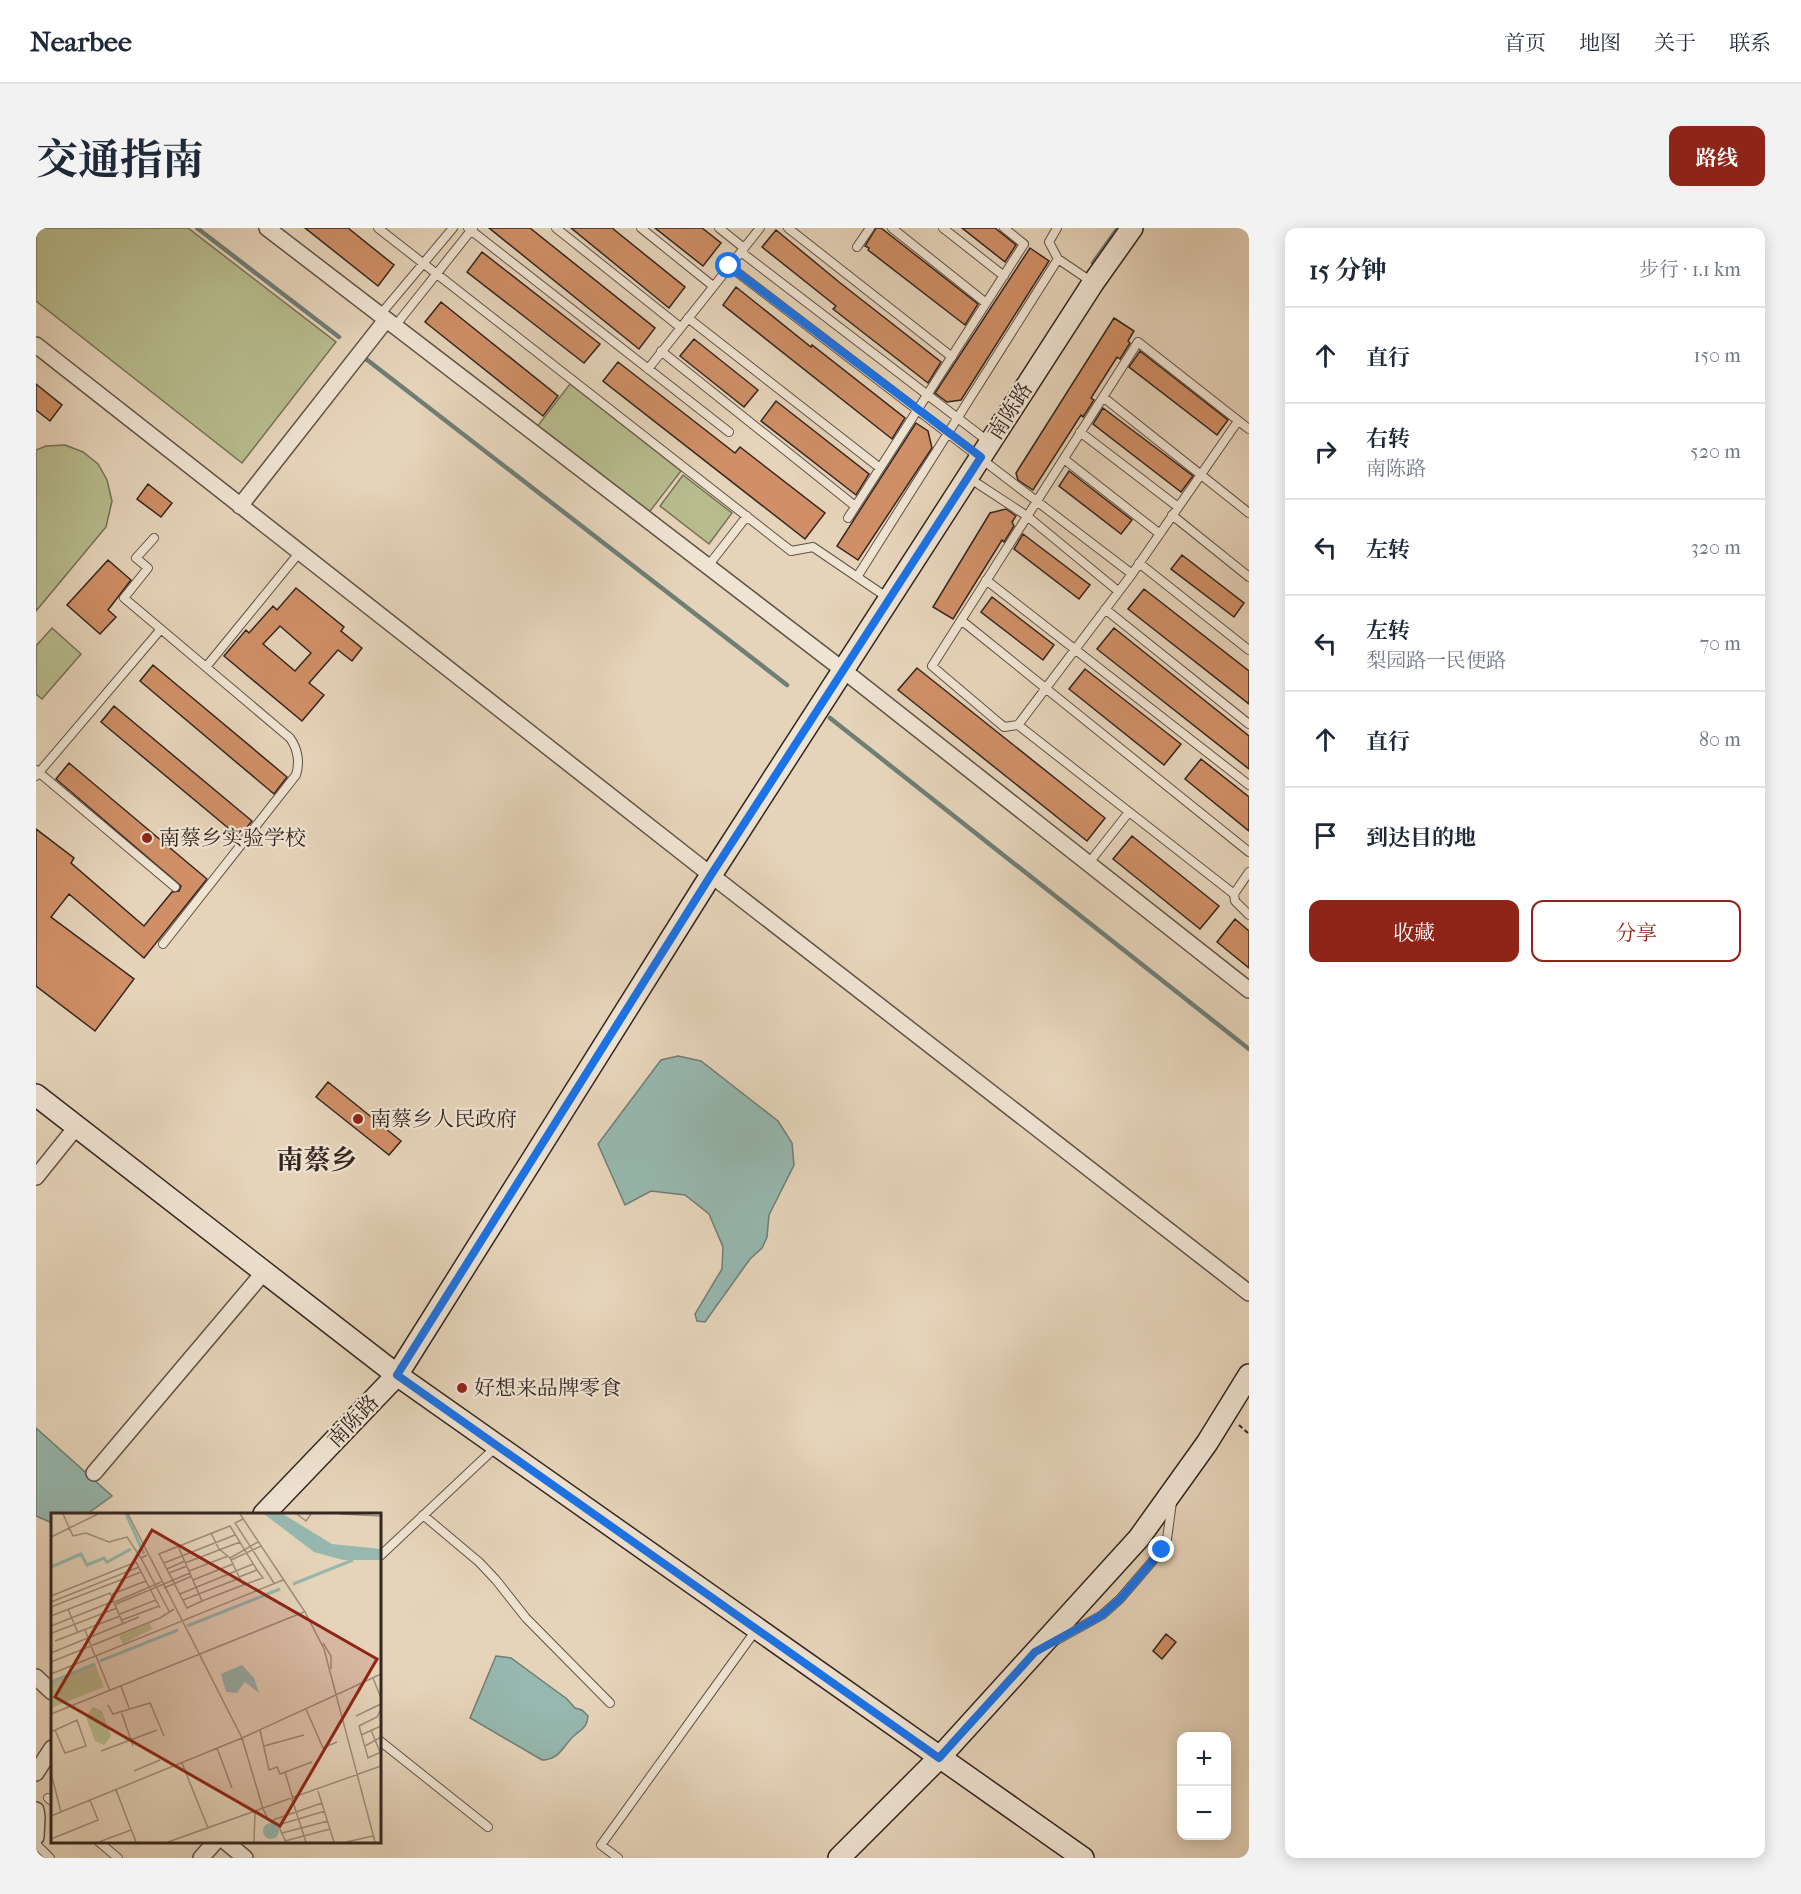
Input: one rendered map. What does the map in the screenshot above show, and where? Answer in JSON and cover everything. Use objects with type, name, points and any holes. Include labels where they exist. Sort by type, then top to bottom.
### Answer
[{"type":"street","points":[[267,228],[843,670],[1249,990]]},
{"type":"street","name":"南陈路","points":[[266,1513],[397,1375],[711,875],[1093,283],[1132,228]]},
{"type":"street","points":[[240,506],[387,320]]},
{"type":"street","points":[[36,345],[711,875],[1249,1293]]},
{"type":"street","points":[[36,1095],[397,1375],[1083,1858]]},
{"type":"street","points":[[36,1177],[77,1126]]},
{"type":"street","points":[[94,1473],[264,1272]]},
{"type":"street","points":[[839,1858],[939,1758],[1138,1538],[1207,1443],[1249,1375]]},
{"type":"street","points":[[36,1677],[51,1691]]},
{"type":"street","points":[[36,1773],[51,1750]]},
{"type":"street","points":[[36,1810],[38,1817],[36,1837]]},
{"type":"street","points":[[201,1858],[223,1843]]},
{"type":"street","points":[[225,1843],[244,1858]]},
{"type":"lane","points":[[378,228],[791,551],[813,547],[889,599]]},
{"type":"lane","points":[[387,320],[423,263],[453,228]]},
{"type":"lane","points":[[556,228],[680,327]]},
{"type":"lane","points":[[641,228],[713,286]]},
{"type":"lane","points":[[719,228],[742,250],[958,418],[985,450],[1036,501],[1132,574]]},
{"type":"lane","points":[[648,369],[760,228]]},
{"type":"lane","points":[[788,228],[952,357]]},
{"type":"lane","points":[[856,247],[870,228]]},
{"type":"lane","points":[[892,228],[986,303]]},
{"type":"lane","points":[[943,228],[1004,276]]},
{"type":"lane","points":[[848,518],[1024,244],[1004,228]]},
{"type":"lane","points":[[1057,228],[1049,242],[1058,259],[1093,283]]},
{"type":"lane","points":[[387,320],[437,274],[470,229],[729,432]]},
{"type":"lane","points":[[857,577],[1058,259]]},
{"type":"lane","points":[[729,266],[948,432],[985,450]]},
{"type":"lane","points":[[688,318],[880,468]]},
{"type":"lane","points":[[1238,421],[1132,574],[1018,725],[1004,727],[932,666],[1137,342],[1249,429]]},
{"type":"lane","points":[[661,351],[855,506]]},
{"type":"lane","points":[[1103,397],[1249,513]]},
{"type":"lane","points":[[1080,432],[1178,507]]},
{"type":"lane","points":[[1064,459],[1160,534]]},
{"type":"lane","points":[[968,477],[1027,516],[1118,591]]},
{"type":"lane","points":[[1172,515],[1248,575]]},
{"type":"lane","points":[[708,566],[747,516]]},
{"type":"lane","points":[[154,538],[136,558],[148,568],[124,598],[290,738],[296,751],[298,768],[296,776],[163,944]]},
{"type":"lane","points":[[206,667],[299,553]]},
{"type":"lane","points":[[1139,563],[1249,651]]},
{"type":"lane","points":[[986,580],[1249,785]]},
{"type":"lane","points":[[1105,609],[1249,724]]},
{"type":"lane","points":[[961,620],[1249,852]]},
{"type":"lane","points":[[161,629],[37,773],[175,886]]},
{"type":"lane","points":[[1018,725],[1234,894]]},
{"type":"lane","points":[[1089,864],[1129,812]]},
{"type":"lane","points":[[1249,872],[1234,894],[1235,901],[1249,915]]},
{"type":"lane","points":[[381,1555],[497,1446]]},
{"type":"lane","points":[[423,1515],[479,1562],[526,1618],[610,1703]]},
{"type":"lane","points":[[618,1858],[601,1845],[757,1629]]},
{"type":"lane","points":[[381,1742],[488,1827]]},
{"type":"lane","points":[[100,1843],[118,1858]]},
{"type":"lane","points":[[36,1844],[50,1858]]},
{"type":"green space","points":[[36,228],[188,228],[336,342],[242,463],[36,301]]},
{"type":"green space","points":[[570,384],[681,471],[647,515],[536,428]]},
{"type":"green space","points":[[65,445],[83,452],[98,464],[107,480],[112,501],[106,527],[36,611],[36,450],[46,446]]},
{"type":"green space","points":[[683,475],[732,513],[709,544],[660,506]]},
{"type":"green space","points":[[52,628],[81,654],[42,699],[36,694],[36,646]]},
{"type":"water","points":[[678,1056],[701,1061],[778,1121],[792,1143],[794,1165],[769,1215],[767,1237],[762,1248],[750,1259],[705,1322],[697,1321],[695,1314],[722,1269],[723,1247],[709,1214],[685,1195],[651,1191],[625,1205],[598,1144],[661,1060]]},
{"type":"water","points":[[36,1428],[112,1496],[88,1513],[51,1513],[51,1523],[36,1516]]},
{"type":"water","points":[[496,1656],[511,1658],[588,1716],[584,1727],[553,1758],[542,1760],[470,1718]]},
{"type":"building","points":[[305,228],[348,228],[394,265],[378,286]]},
{"type":"building","points":[[489,228],[530,228],[655,328],[639,349]]},
{"type":"building","points":[[571,228],[612,228],[685,287],[669,308]]},
{"type":"building","points":[[655,228],[702,228],[721,243],[703,266]]},
{"type":"building","points":[[876,228],[881,228],[978,304],[965,325],[868,250],[869,248],[865,246]]},
{"type":"building","points":[[962,228],[995,228],[1016,245],[1005,262]]},
{"type":"building","points":[[776,230],[941,362],[928,383],[833,309],[836,306],[762,247]]},
{"type":"building","points":[[1030,248],[1049,261],[961,400],[947,402],[935,393]]},
{"type":"building","points":[[482,252],[600,344],[584,363],[467,272]]},
{"type":"building","points":[[736,287],[905,418],[892,439],[723,305]]},
{"type":"building","points":[[441,302],[558,396],[543,416],[425,322]]},
{"type":"building","points":[[1114,318],[1134,331],[1128,341],[1130,343],[1120,359],[1117,357],[1091,398],[1094,400],[1083,417],[1081,415],[1033,490],[1018,480],[1016,473]]},
{"type":"building","points":[[694,339],[758,390],[744,407],[680,356]]},
{"type":"building","points":[[1140,351],[1228,420],[1217,435],[1129,367]]},
{"type":"building","points":[[618,362],[735,453],[740,447],[825,513],[805,539],[603,381]]},
{"type":"building","points":[[36,384],[62,405],[50,421],[36,410]]},
{"type":"building","points":[[776,401],[869,474],[856,495],[761,421]]},
{"type":"building","points":[[1103,408],[1193,476],[1181,492],[1093,424]]},
{"type":"building","points":[[916,423],[928,431],[932,448],[858,560],[837,546]]},
{"type":"building","points":[[1069,471],[1132,520],[1121,534],[1059,486]]},
{"type":"building","points":[[148,484],[172,503],[161,517],[137,499]]},
{"type":"building","points":[[1006,509],[1016,516],[1012,522],[1014,526],[1004,542],[1002,540],[953,619],[933,607],[990,513]]},
{"type":"building","points":[[1023,534],[1090,585],[1079,599],[1014,549]]},
{"type":"building","points":[[1182,555],[1244,603],[1234,617],[1171,569]]},
{"type":"building","points":[[108,560],[131,580],[108,610],[116,617],[100,634],[67,605]]},
{"type":"building","points":[[296,588],[344,627],[341,631],[362,648],[352,661],[338,650],[309,683],[324,695],[302,721],[224,656],[246,630],[249,633],[273,606],[277,610]],"holes":[[[280,626],[311,653],[295,671],[263,644]]]},
{"type":"building","points":[[1144,589],[1249,671],[1249,704],[1128,609]]},
{"type":"building","points":[[992,597],[1054,645],[1043,660],[981,612]]},
{"type":"building","points":[[1114,628],[1249,736],[1249,769],[1097,649]]},
{"type":"building","points":[[153,665],[287,777],[274,794],[140,681]]},
{"type":"building","points":[[917,668],[1105,818],[1087,841],[898,690]]},
{"type":"building","points":[[1085,669],[1181,744],[1164,765],[1069,689]]},
{"type":"building","points":[[114,706],[252,821],[239,837],[101,722]]},
{"type":"building","points":[[1201,759],[1249,797],[1249,831],[1185,779]]},
{"type":"building","points":[[69,763],[207,879],[144,958],[69,894],[51,917],[134,979],[95,1031],[36,986],[36,829],[74,858],[71,863],[144,926],[172,892],[179,891],[181,886],[56,779]]},
{"type":"building","points":[[1132,836],[1219,906],[1200,929],[1113,859]]},
{"type":"building","points":[[1235,919],[1249,931],[1249,968],[1217,942]]},
{"type":"building","name":"南蔡乡人民政府","points":[[328,1082],[401,1141],[389,1155],[316,1097]]},
{"type":"building","points":[[1166,1634],[1176,1642],[1162,1659],[1153,1651]]},
{"type":"waterway","points":[[197,228],[339,337]]},
{"type":"waterway","points":[[1093,263],[1118,228]]},
{"type":"waterway","points":[[366,359],[787,685]]},
{"type":"waterway","points":[[830,718],[1249,1049]]},
{"type":"place","name":"南蔡乡实验学校","points":[[147,838]]},
{"type":"place","name":"南蔡乡人民政府","points":[[358,1119]]},
{"type":"place","name":"好想来品牌零食","points":[[462,1388]]},
{"type":"district","name":"南蔡乡","points":[[317,1160]]},
{"type":"route","points":[[729,266],[981,457],[711,875],[397,1375],[939,1758],[1035,1652],[1102,1615],[1120,1599],[1162,1550]]}]
